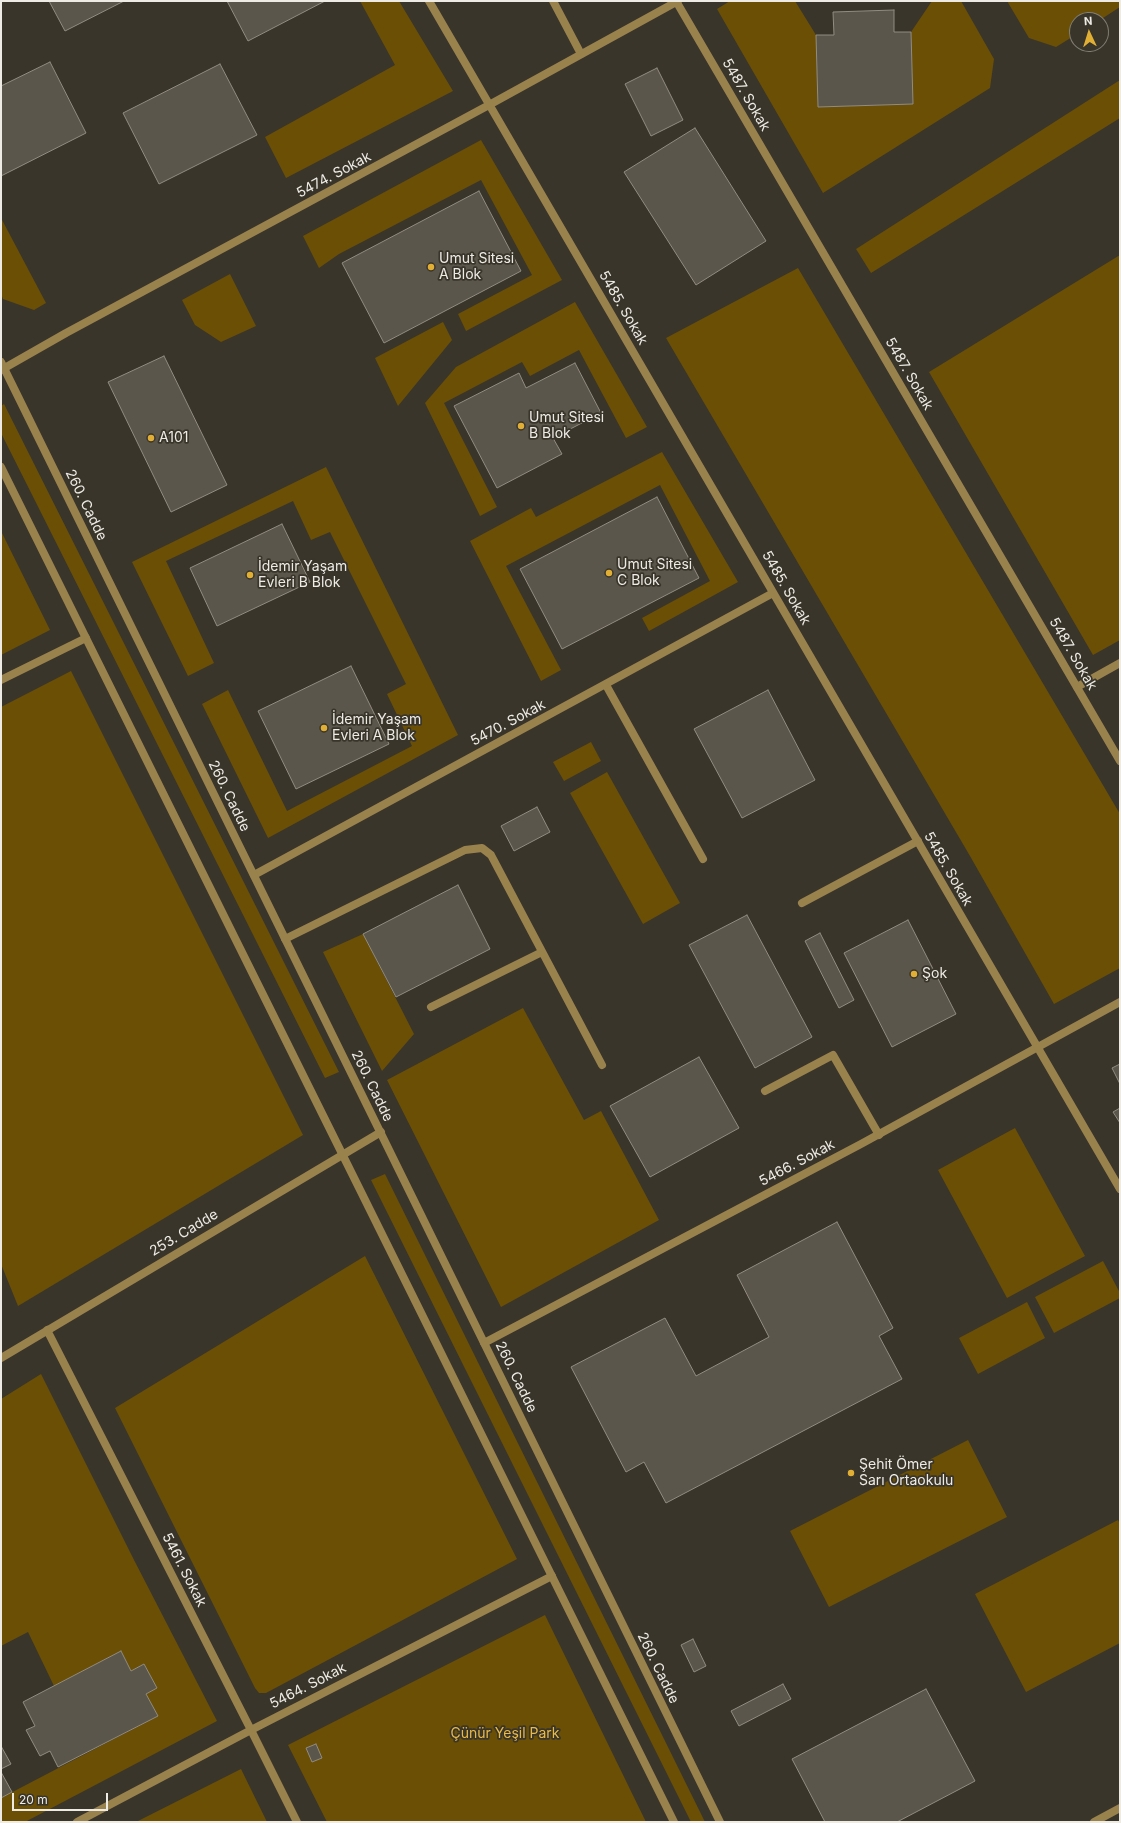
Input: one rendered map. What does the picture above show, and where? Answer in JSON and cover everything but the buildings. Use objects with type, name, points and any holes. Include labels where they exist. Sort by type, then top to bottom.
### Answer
[{"type":"street","name":"5485. Sokak","points":[[429,1],[1120,1189]]},
{"type":"street","points":[[553,1],[581,54]]},
{"type":"street","name":"5474. Sokak","points":[[2,367],[489,105],[677,1]]},
{"type":"street","name":"5487. Sokak","points":[[677,1],[1120,761]]},
{"type":"street","name":"260. Cadde","points":[[2,367],[381,1132],[720,1822]]},
{"type":"street","points":[[1,467],[674,1822]]},
{"type":"street","name":"5470. Sokak","points":[[254,875],[774,593]]},
{"type":"street","points":[[1,680],[86,638]]},
{"type":"street","points":[[1077,687],[1120,663]]},
{"type":"street","points":[[606,685],[703,860]]},
{"type":"street","points":[[802,903],[918,841]]},
{"type":"street","points":[[285,939],[465,850],[482,848],[492,856],[602,1065]]},
{"type":"street","points":[[432,1007],[542,952]]},
{"type":"street","name":"5466. Sokak","points":[[484,1343],[878,1135],[1120,1002]]},
{"type":"street","points":[[765,1091],[833,1055],[878,1135]]},
{"type":"street","name":"253. Cadde","points":[[1,1358],[381,1132]]},
{"type":"street","name":"5461. Sokak","points":[[47,1330],[297,1822]]},
{"type":"street","name":"5464. Sokak","points":[[77,1822],[251,1730],[552,1576]]},
{"type":"street","points":[[1094,1822],[1120,1808]]},
{"type":"green space","points":[[360,1],[399,1],[453,91],[286,178],[265,137],[395,65]]},
{"type":"green space","points":[[730,1],[795,1],[816,35],[818,107],[913,104],[911,32],[932,1],[961,1],[994,59],[990,88],[823,193],[717,9]]},
{"type":"green space","points":[[1007,1],[1120,1],[1120,7],[1109,14],[1109,12],[1069,12],[1069,39],[1056,47],[1029,38]]},
{"type":"green space","points":[[1120,80],[1120,118],[871,273],[856,249]]},
{"type":"green space","points":[[481,140],[562,280],[466,331],[458,314],[532,275],[481,180],[339,254],[319,268],[303,236]]},
{"type":"green space","points":[[1,218],[46,303],[34,310],[3,299],[1,294]]},
{"type":"green space","points":[[1120,255],[1120,640],[1093,655],[929,372]]},
{"type":"green space","points":[[798,268],[1120,814],[1120,968],[1054,1004],[970,856],[666,338]]},
{"type":"green space","points":[[230,274],[256,326],[221,342],[195,325],[182,300]]},
{"type":"green space","points":[[575,302],[647,427],[626,438],[579,350],[530,376],[522,362],[444,403],[497,507],[480,516],[425,403],[456,367]]},
{"type":"green space","points":[[443,322],[452,340],[398,406],[375,358]]},
{"type":"green space","points":[[4,404],[339,1072],[325,1078],[1,433],[1,406]]},
{"type":"green space","points":[[662,452],[738,582],[649,631],[642,618],[710,581],[660,485],[506,566],[561,670],[541,681],[470,541],[531,508],[536,517]]},
{"type":"green space","points":[[326,467],[458,735],[268,838],[202,704],[228,690],[287,811],[412,746],[387,694],[406,684],[330,532],[311,540],[293,501],[166,561],[214,663],[188,676],[132,562]]},
{"type":"green space","points":[[1,531],[50,630],[1,655]]},
{"type":"green space","points":[[71,671],[303,1135],[18,1306],[1,1264],[1,707]]},
{"type":"green space","points":[[591,742],[601,761],[564,781],[553,762]]},
{"type":"green space","points":[[607,772],[680,903],[643,924],[570,793]]},
{"type":"green space","points":[[363,934],[414,1034],[382,1071],[323,952]]},
{"type":"green space","points":[[523,1008],[584,1120],[601,1111],[659,1220],[501,1307],[387,1080]]},
{"type":"green space","points":[[1015,1128],[1085,1256],[1007,1298],[938,1170]]},
{"type":"green space","points":[[385,1174],[705,1822],[691,1822],[371,1180]]},
{"type":"green space","points":[[365,1256],[517,1559],[266,1693],[259,1693],[255,1688],[115,1408]]},
{"type":"green space","points":[[1103,1261],[1120,1293],[1120,1298],[1054,1333],[1035,1297]]},
{"type":"green space","points":[[1027,1302],[1045,1338],[978,1374],[959,1338]]},
{"type":"green space","points":[[41,1374],[217,1721],[25,1822],[1,1822],[1,1798],[158,1716],[146,1694],[157,1688],[144,1664],[131,1671],[121,1651],[54,1686],[28,1632],[1,1646],[1,1399]]},
{"type":"green space","points":[[968,1440],[1007,1517],[829,1607],[790,1531]]},
{"type":"green space","points":[[1118,1520],[1120,1524],[1120,1643],[1026,1692],[975,1594]]},
{"type":"green space","name":"Çünür Yeşil Park","points":[[545,1615],[646,1822],[327,1822],[288,1745]]},
{"type":"green space","points":[[241,1769],[267,1822],[136,1822]]},
{"type":"place","name":"Umut Sitesi A Blok","points":[[431,267]]},
{"type":"place","name":"Umut Sitesi B Blok","points":[[521,426]]},
{"type":"place","name":"A101","points":[[151,438]]},
{"type":"place","name":"Umut Sitesi C Blok","points":[[609,573]]},
{"type":"place","name":"İdemir Yaşam Evleri B Blok","points":[[250,575]]},
{"type":"place","name":"İdemir Yaşam Evleri A Blok","points":[[324,728]]},
{"type":"place","name":"Şok","points":[[914,974]]},
{"type":"place","name":"Şehit Ömer Sarı Ortaokulu","points":[[851,1473]]}]
